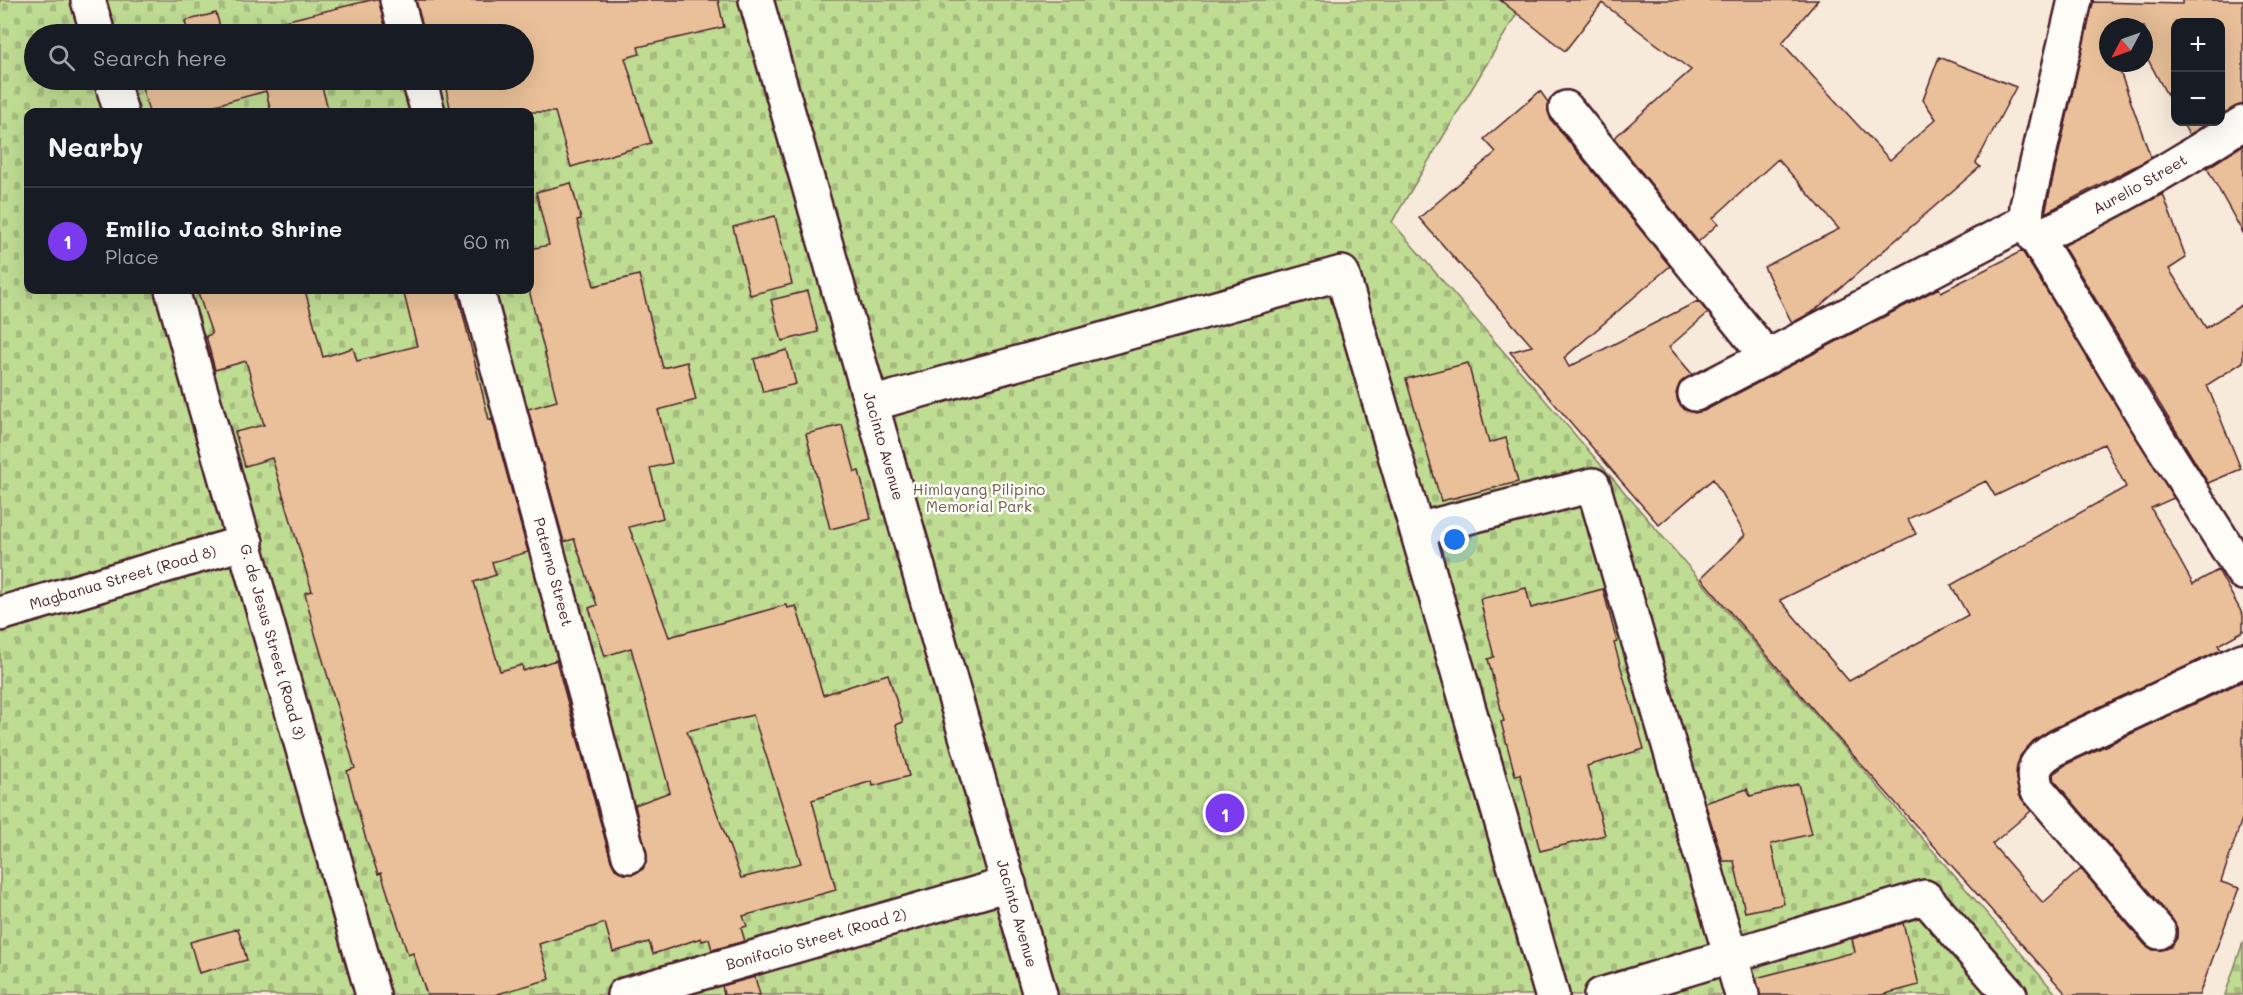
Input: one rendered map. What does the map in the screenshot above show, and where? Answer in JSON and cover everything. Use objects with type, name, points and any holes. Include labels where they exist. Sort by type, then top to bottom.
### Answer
[{"type":"street","points":[[88,0],[95,24]]},
{"type":"street","points":[[397,0],[403,24]]},
{"type":"street","name":"Jacinto Avenue","points":[[756,0],[1040,995]]},
{"type":"street","points":[[2075,0],[2027,206],[2031,229],[2243,573]]},
{"type":"street","points":[[114,90],[120,108]]},
{"type":"street","points":[[422,90],[427,108]]},
{"type":"street","points":[[1566,108],[1767,357]]},
{"type":"street","name":"Aurelio Street","points":[[1695,394],[2031,229],[2083,217],[2145,184],[2243,123]]},
{"type":"street","points":[[872,404],[1342,273],[1552,995]]},
{"type":"street","name":"G. de Jesus Street (Road 3)","points":[[173,294],[246,542],[373,995]]},
{"type":"street","name":"Paterno Street","points":[[478,294],[629,856]]},
{"type":"street","points":[[1417,530],[1593,485],[1742,995]]},
{"type":"street","name":"Magbanua Street (Road 8)","points":[[0,614],[246,542]]},
{"type":"street","points":[[2159,932],[2037,789],[2033,778],[2034,767],[2044,754],[2243,660]]},
{"type":"street","name":"Bonifacio Street (Road 2)","points":[[624,995],[1009,884]]},
{"type":"street","points":[[1601,995],[1925,897],[2010,995]]},
{"type":"green space","name":"Himlayang Pilipino Memorial Park","points":[[0,0],[1525,0],[1392,222],[2057,995],[0,995]]},
{"type":"green space","points":[[2243,942],[2243,995],[2225,995]]},
{"type":"building","points":[[379,0],[385,24],[271,24]]},
{"type":"building","points":[[416,0],[718,0],[724,27],[638,47],[640,54],[625,58],[651,143],[571,167],[555,112],[534,112],[534,108],[450,108],[446,90],[534,90],[534,24],[422,24]]},
{"type":"building","points":[[1500,0],[1818,0],[1782,43],[1890,160],[1936,119],[1923,100],[1939,57],[2016,87],[1976,163],[1980,167],[1814,311],[1792,323],[1764,267],[1839,229],[1778,159],[1713,218],[1718,224],[1698,242],[1614,138],[1691,70],[1602,3],[1565,51]]},
{"type":"building","points":[[2183,0],[2243,0],[2243,104],[2225,113],[2225,18],[2171,18],[2171,103],[2153,69],[2153,18],[2099,18],[2099,72],[2120,72],[2151,158],[2045,213],[2093,2],[2183,4]]},
{"type":"building","points":[[216,13],[219,24],[186,24],[185,21]]},
{"type":"building","points":[[143,90],[323,90],[328,108],[270,108],[266,91],[204,108],[148,108]]},
{"type":"building","points":[[1540,91],[1548,102],[1551,120],[1670,266],[1564,358],[1569,367],[1698,301],[1708,313],[1669,347],[1692,374],[1680,383],[1676,393],[1678,402],[1685,410],[1695,413],[1704,411],[1939,288],[1941,292],[2022,251],[2174,498],[2151,508],[2193,584],[2218,570],[2243,615],[2243,631],[2218,645],[2221,650],[2050,730],[2033,741],[2020,756],[2016,776],[2019,795],[2031,811],[1992,844],[2043,903],[2081,869],[2145,945],[2153,950],[2171,947],[2177,938],[2177,928],[2173,920],[2054,780],[2053,774],[2067,764],[2243,681],[2243,816],[2221,882],[2239,888],[2199,995],[2067,995],[1836,736],[1701,578],[1745,535],[1713,479],[1659,525],[1510,352],[1532,346],[1419,218],[1496,152],[1484,139]],"holes":[[[2104,444],[2126,487],[1951,585],[1968,615],[1849,681],[1780,600],[1916,534],[1908,519],[1986,481],[1995,496]]]},
{"type":"building","points":[[2184,126],[2204,126],[2189,135]]},
{"type":"building","points":[[2243,145],[2243,233],[2207,168]]},
{"type":"building","points":[[571,183],[581,219],[577,220],[594,286],[639,275],[663,368],[687,362],[696,400],[658,410],[672,463],[650,468],[663,518],[629,527],[669,637],[786,605],[787,608],[796,606],[823,695],[888,674],[903,722],[896,725],[909,776],[873,786],[872,781],[812,800],[836,890],[743,916],[747,926],[741,928],[745,941],[712,950],[709,939],[702,941],[701,938],[653,954],[649,942],[613,952],[605,923],[539,944],[550,979],[494,995],[427,995],[413,953],[408,955],[381,873],[378,874],[365,836],[347,771],[355,768],[305,593],[312,591],[272,458],[245,466],[235,432],[264,425],[246,361],[215,370],[206,336],[212,334],[198,294],[306,294],[323,357],[353,348],[357,361],[417,346],[404,294],[458,294],[489,420],[492,419],[528,552],[492,562],[496,575],[474,582],[500,671],[522,665],[523,671],[556,660],[611,861],[615,869],[624,874],[634,874],[643,869],[647,860],[635,805],[670,792],[631,648],[605,656],[589,608],[597,605],[574,539],[564,542],[528,409],[557,401],[530,294],[534,294],[534,248],[549,245],[536,192]],"holes":[[[753,715],[801,863],[741,878],[687,731]]]},
{"type":"building","points":[[2163,194],[2186,258],[2169,269],[2206,328],[2243,304],[2243,362],[2207,385],[2241,469],[2208,483],[2063,246]]},
{"type":"building","points":[[775,216],[792,284],[750,295],[733,227]]},
{"type":"building","points":[[808,291],[818,332],[782,341],[771,300]]},
{"type":"building","points":[[787,350],[796,384],[763,392],[754,359]]},
{"type":"building","points":[[1468,363],[1489,443],[1506,438],[1518,482],[1441,501],[1406,379]]},
{"type":"building","points":[[842,425],[855,472],[859,471],[871,519],[830,529],[806,434]]},
{"type":"building","points":[[1526,588],[1531,608],[1603,589],[1617,642],[1614,643],[1644,749],[1587,766],[1605,835],[1540,851],[1520,774],[1515,775],[1501,722],[1504,721],[1488,659],[1494,657],[1480,599]]},
{"type":"building","points":[[1798,784],[1811,834],[1771,844],[1784,904],[1745,912],[1734,861],[1723,861],[1705,803],[1747,789],[1750,796]]},
{"type":"building","points":[[1903,923],[1919,985],[1881,995],[1760,995],[1756,978],[1855,952],[1852,939]]},
{"type":"building","points":[[238,929],[247,960],[199,973],[190,942]]},
{"type":"building","points":[[755,977],[760,995],[724,995],[722,986]]},
{"type":"place","name":"Emilio Jacinto Shrine","points":[[1225,813]]}]
